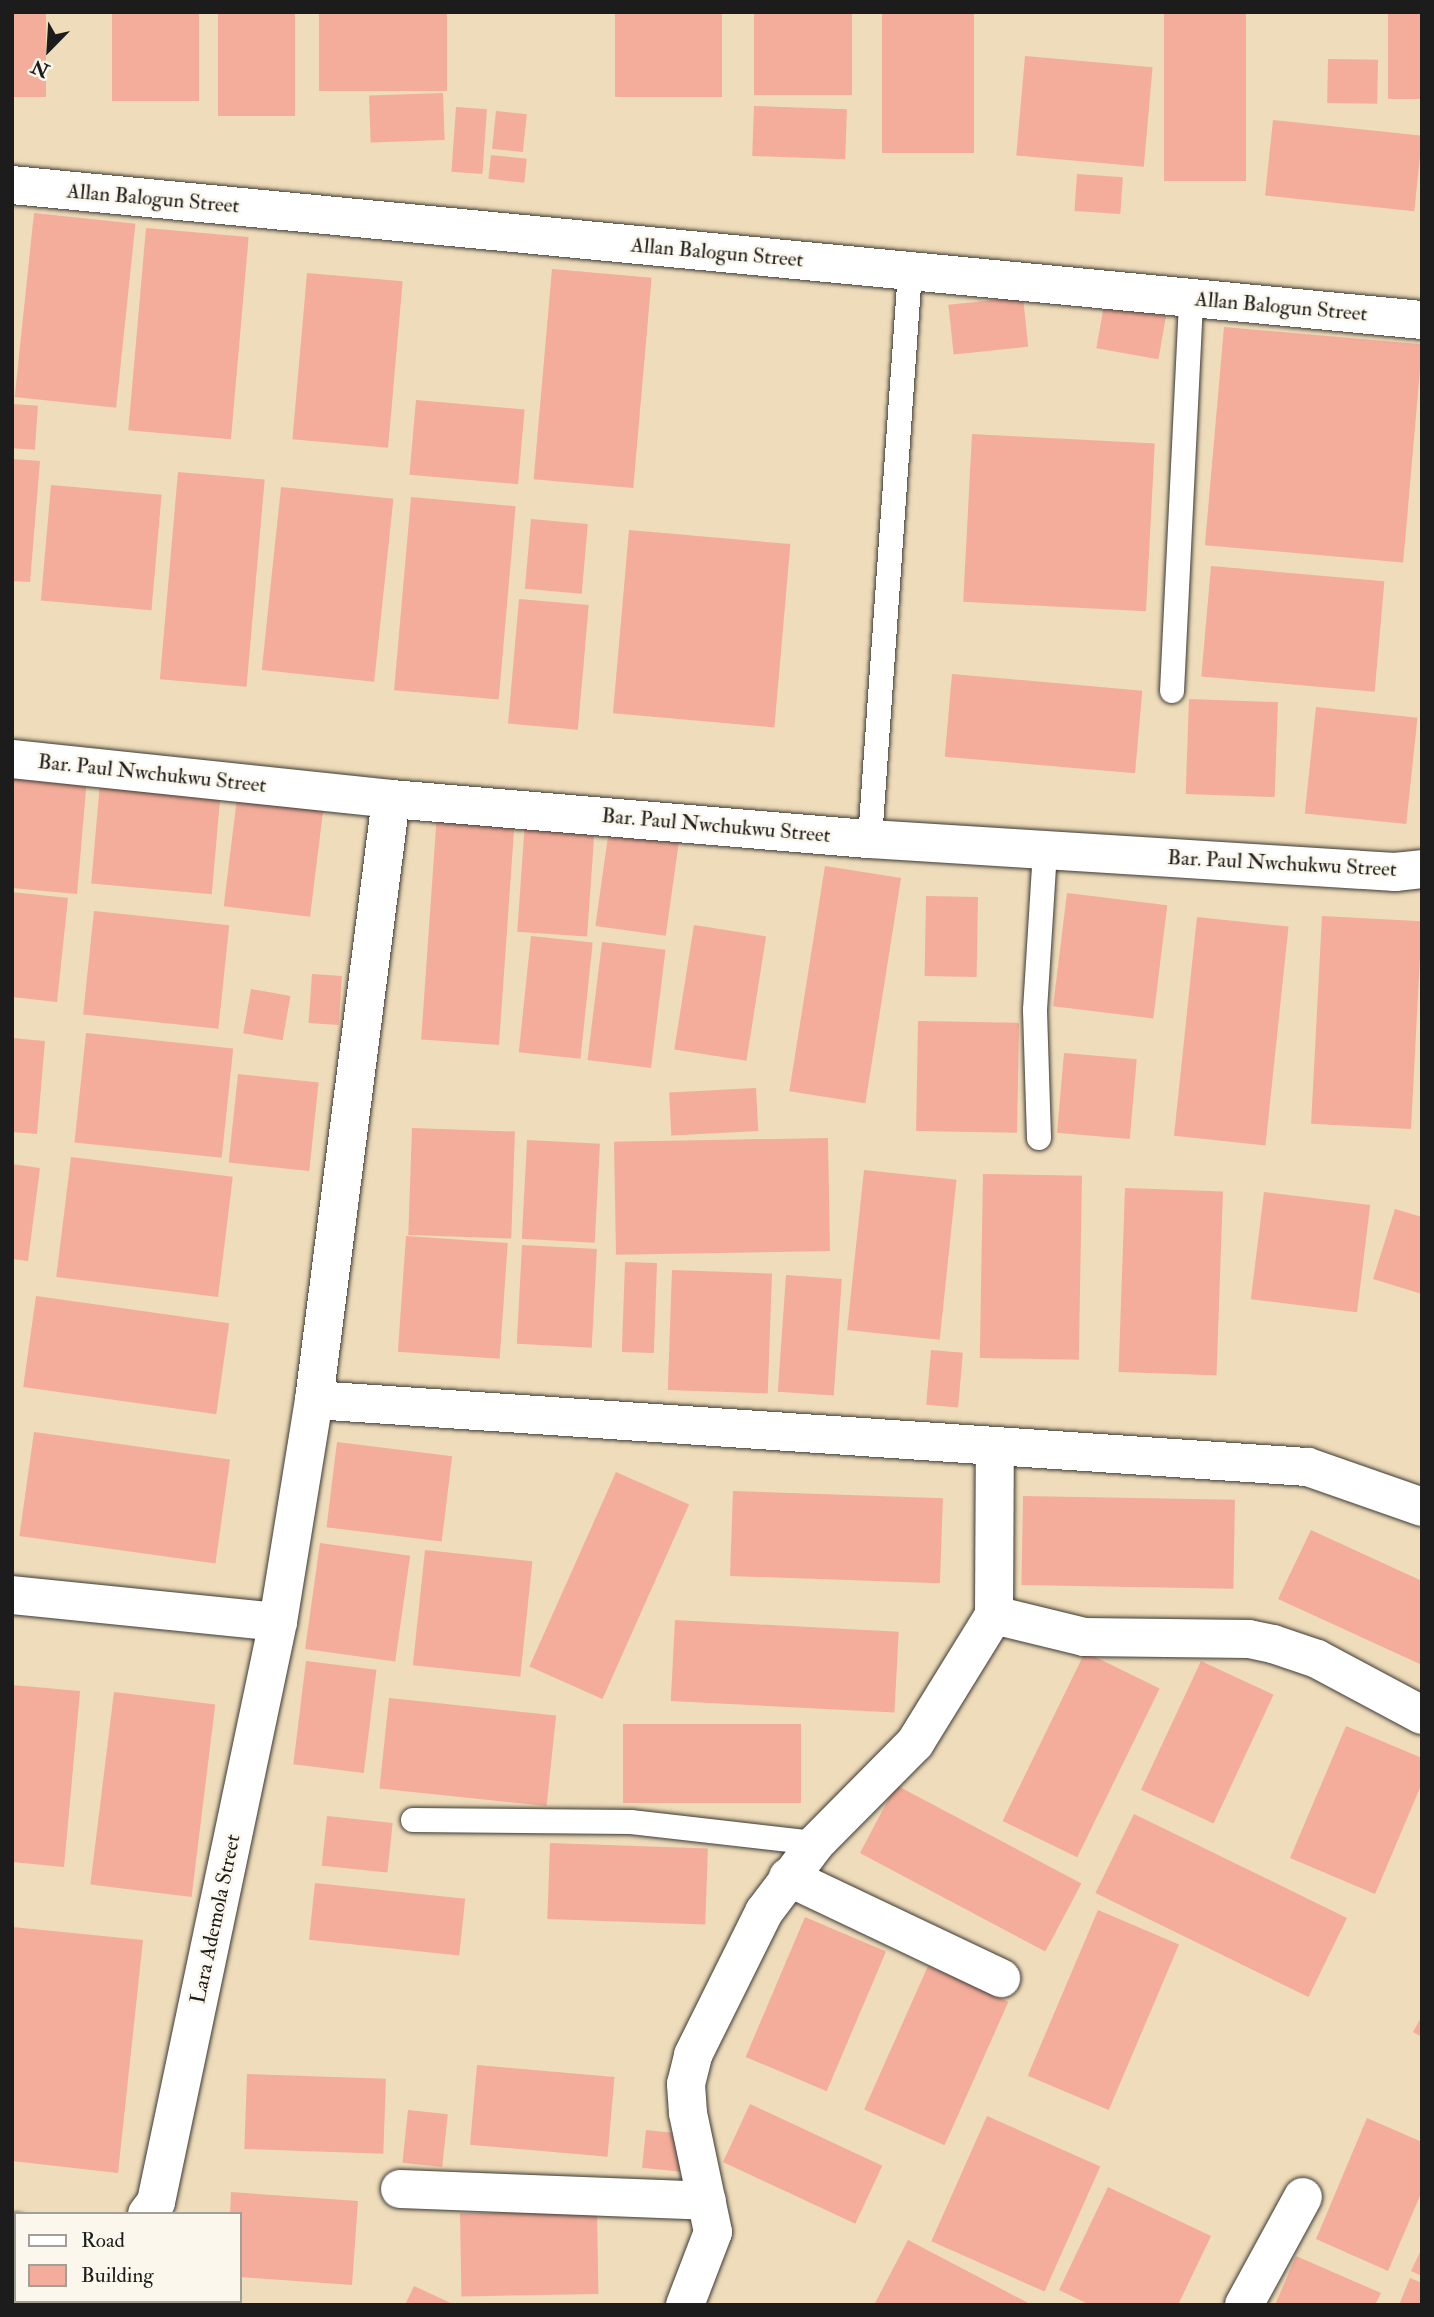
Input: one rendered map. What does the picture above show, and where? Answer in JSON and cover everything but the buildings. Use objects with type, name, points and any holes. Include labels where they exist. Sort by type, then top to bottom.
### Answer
[{"type":"street","name":"Allan Balogun Street","points":[[12,185],[1422,320]]},
{"type":"street","name":"Bar. Paul Nwchukwu Street","points":[[12,759],[391,799],[870,839],[1395,872],[1422,869]]},
{"type":"street","name":"Lara Ademola Street","points":[[149,2212],[156,2202],[278,1622],[314,1400],[391,799]]},
{"type":"street","points":[[314,1400],[1308,1467],[1422,1507]]},
{"type":"street","points":[[685,2305],[713,2232],[688,2113],[686,2084],[693,2054],[764,1912],[816,1843],[915,1743],[994,1615],[995,1446]]},
{"type":"street","points":[[12,1595],[278,1622]]},
{"type":"street","points":[[994,1615],[1084,1637],[1249,1639],[1273,1644],[1317,1659],[1422,1715]]},
{"type":"street","points":[[788,1877],[1001,1978]]},
{"type":"street","points":[[400,2189],[707,2201]]},
{"type":"street","points":[[1244,2305],[1303,2197]]},
{"type":"lane","points":[[870,839],[910,271]]},
{"type":"lane","points":[[1172,691],[1191,298]]},
{"type":"lane","points":[[1039,1138],[1035,1010],[1045,851]]},
{"type":"lane","points":[[413,1820],[631,1822],[816,1843]]}]
